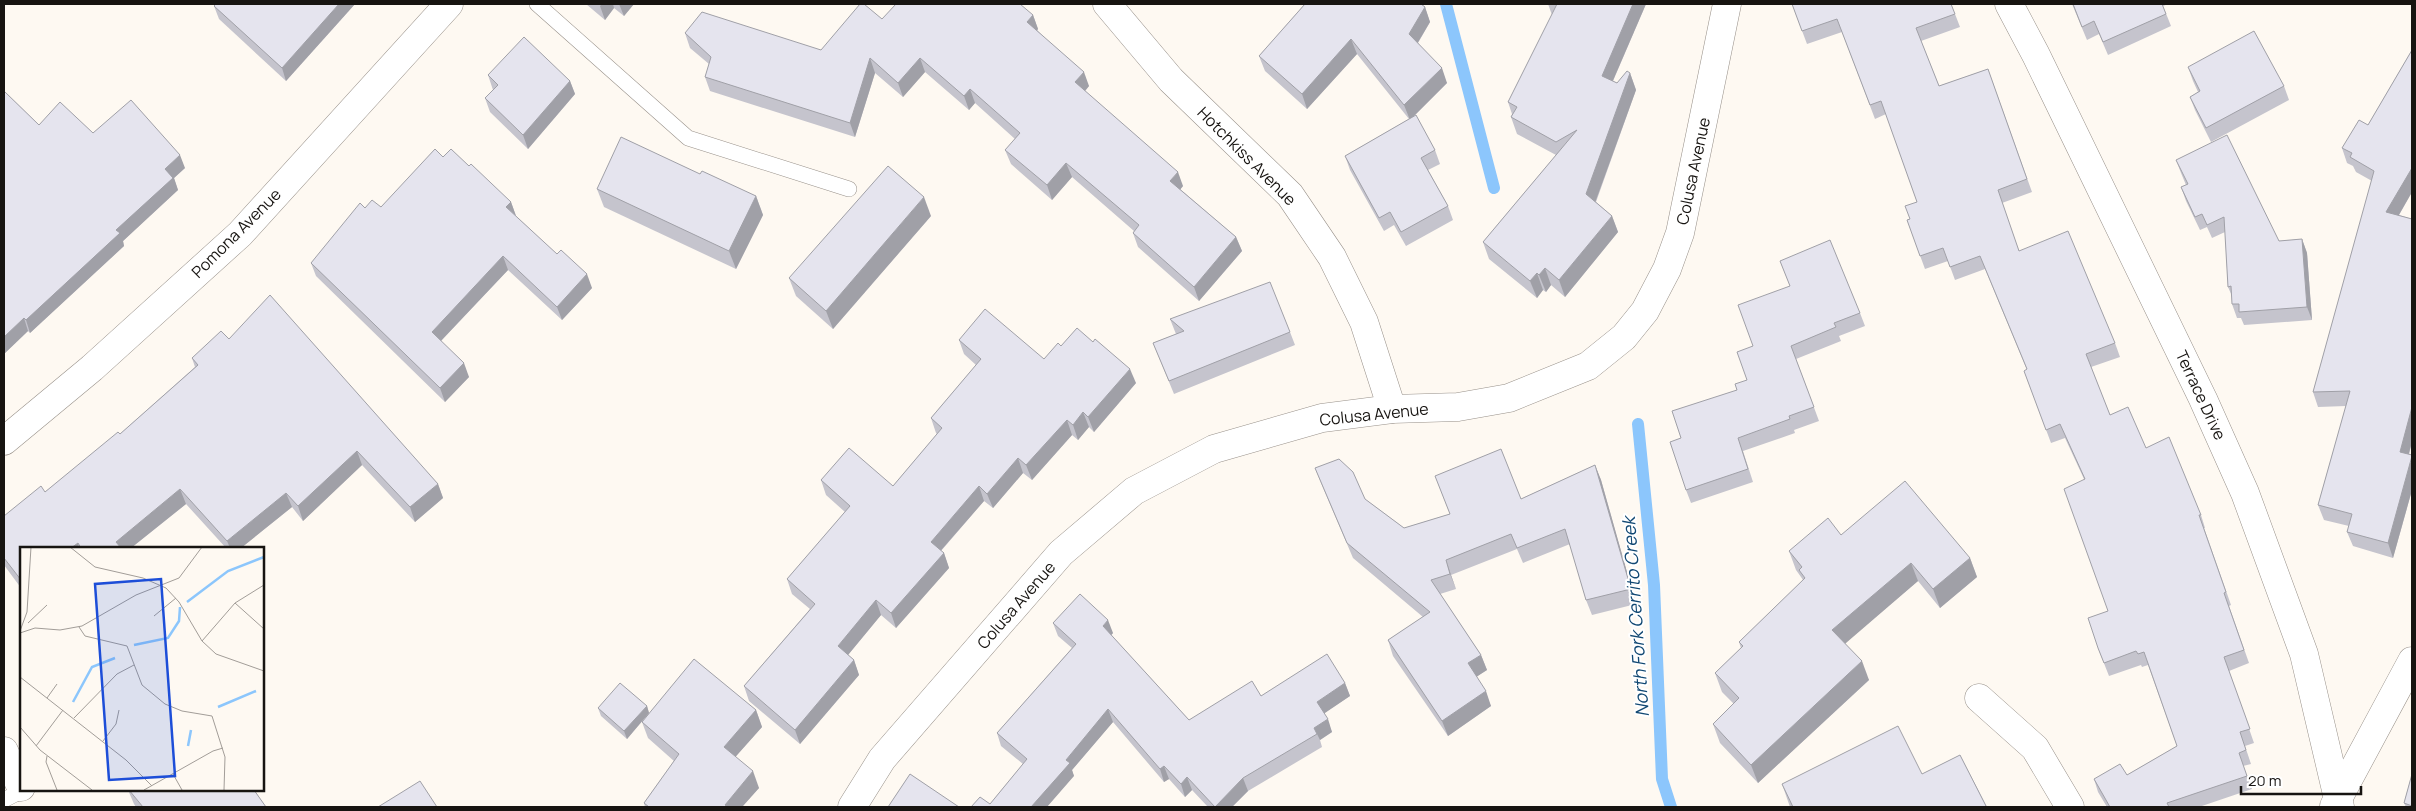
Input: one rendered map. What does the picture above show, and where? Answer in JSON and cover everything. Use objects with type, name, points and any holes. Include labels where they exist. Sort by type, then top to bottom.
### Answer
[{"type":"street","name":"Pomona Avenue","points":[[4,441],[92,368],[240,234],[449,4]]},
{"type":"street","name":"Hotchkiss Avenue","points":[[1107,4],[1171,80],[1290,195],[1332,257],[1364,322],[1392,409]]},
{"type":"street","name":"Colusa Avenue","points":[[852,807],[882,759],[1061,553],[1134,491],[1214,449],[1322,418],[1392,409],[1458,407],[1509,398],[1588,366],[1624,337],[1649,302],[1667,269],[1680,233],[1727,4]]},
{"type":"street","name":"Terrace Drive","points":[[2009,4],[2195,381],[2245,492],[2304,654],[2337,804]]},
{"type":"street","points":[[2337,804],[2412,661]]},
{"type":"street","points":[[1978,698],[2035,748],[2070,807]]},
{"type":"street","points":[[4,751],[20,785]]},
{"type":"street","points":[[23,791],[31,807]]},
{"type":"lane","points":[[537,4],[688,138],[849,189]]},
{"type":"lane","points":[[4,800],[20,790]]},
{"type":"building","points":[[216,4],[339,4],[282,68],[214,6]]},
{"type":"building","points":[[860,4],[864,4],[882,19],[896,4],[1020,4],[1033,15],[1027,22],[1084,72],[1075,82],[1178,172],[1170,181],[1236,237],[1194,287],[1133,233],[1139,225],[1066,163],[1047,185],[1005,150],[1020,133],[970,89],[964,96],[920,58],[898,83],[870,58],[850,123],[705,77],[711,57],[685,33],[702,12],[821,50]]},
{"type":"building","points":[[1305,4],[1421,4],[1425,7],[1409,34],[1442,68],[1404,105],[1351,39],[1302,94],[1259,56]]},
{"type":"building","points":[[1557,4],[1633,4],[1602,76],[1617,83],[1627,71],[1630,73],[1586,194],[1612,216],[1559,280],[1545,268],[1530,281],[1483,242],[1577,130],[1556,142],[1511,117],[1517,107],[1508,102]]},
{"type":"building","points":[[1792,4],[1951,4],[1955,14],[1916,28],[1939,86],[1988,69],[2027,179],[1998,190],[2019,251],[2068,231],[2115,343],[2086,354],[2110,415],[2128,407],[2146,448],[2169,437],[2201,515],[2199,515],[2244,650],[2224,657],[2250,729],[2240,732],[2246,750],[2239,753],[2247,776],[2167,803],[2169,807],[2110,807],[2094,779],[2120,764],[2127,775],[2177,746],[2144,652],[2138,654],[2136,651],[2104,663],[2098,648],[2088,618],[2108,611],[2064,489],[2085,479],[2060,424],[2046,430],[2024,371],[2027,369],[1980,256],[1950,267],[1943,248],[1920,256],[1907,220],[1910,219],[1905,206],[1917,202],[1881,101],[1870,105],[1837,19],[1802,31]]},
{"type":"building","points":[[2073,4],[2162,4],[2166,14],[2103,42],[2094,21],[2082,27]]},
{"type":"building","points":[[2254,31],[2284,86],[2206,128],[2190,97],[2200,91],[2188,67]]},
{"type":"building","points":[[524,37],[570,81],[523,135],[485,98],[498,85],[488,75]]},
{"type":"building","points":[[2412,50],[2412,168],[2386,212],[2412,219],[2412,407],[2400,452],[2412,456],[2388,543],[2347,532],[2352,514],[2318,505],[2350,391],[2313,392],[2374,171],[2350,157],[2352,153],[2342,148],[2359,120],[2368,125]]},
{"type":"building","points":[[4,91],[39,125],[60,102],[93,133],[131,100],[180,155],[165,169],[173,178],[116,230],[120,233],[26,320],[24,318],[4,337]]},
{"type":"building","points":[[1416,115],[1435,150],[1421,158],[1448,206],[1401,232],[1390,212],[1379,218],[1345,156]]},
{"type":"building","points":[[2227,135],[2279,241],[2302,239],[2307,307],[2239,312],[2239,304],[2232,304],[2231,286],[2228,287],[2224,217],[2207,225],[2202,214],[2195,217],[2181,187],[2188,184],[2176,160]]},
{"type":"building","points":[[621,137],[700,174],[702,171],[756,196],[729,251],[597,189]]},
{"type":"building","points":[[435,149],[443,157],[451,149],[469,166],[471,164],[511,202],[506,207],[557,254],[561,250],[587,274],[557,307],[503,256],[432,332],[464,363],[440,388],[311,263],[360,203],[365,208],[372,200],[381,207]]},
{"type":"building","points":[[888,166],[924,197],[826,311],[789,278]]},
{"type":"building","points":[[1830,240],[1860,313],[1834,323],[1836,327],[1791,346],[1814,407],[1789,416],[1790,419],[1738,438],[1748,469],[1686,490],[1670,442],[1681,438],[1672,411],[1737,390],[1735,384],[1747,380],[1737,352],[1753,346],[1738,305],[1790,286],[1780,261]]},
{"type":"building","points":[[1270,282],[1290,332],[1169,381],[1153,343],[1184,331],[1170,319]]},
{"type":"building","points":[[270,295],[438,484],[410,507],[357,451],[298,506],[286,493],[227,541],[180,489],[116,542],[120,547],[80,547],[78,543],[72,547],[20,547],[20,579],[4,558],[4,516],[41,486],[45,492],[118,432],[120,434],[198,365],[192,358],[221,331],[229,339]]},
{"type":"building","points":[[985,309],[1044,359],[1058,343],[1061,346],[1077,328],[1093,342],[1095,339],[1130,369],[1088,417],[1083,412],[1073,425],[1067,420],[1026,465],[1018,458],[987,494],[979,486],[931,542],[944,553],[891,613],[876,600],[838,646],[854,660],[795,730],[744,686],[815,604],[787,579],[850,506],[821,480],[849,448],[893,486],[942,428],[931,418],[981,359],[959,340]]},
{"type":"building","points":[[1501,449],[1521,499],[1595,465],[1631,589],[1586,600],[1565,529],[1517,548],[1511,534],[1446,560],[1450,574],[1431,580],[1481,655],[1468,663],[1486,691],[1442,721],[1388,640],[1430,612],[1347,543],[1315,468],[1339,459],[1353,472],[1365,499],[1404,528],[1450,514],[1435,476]]},
{"type":"building","points":[[1905,481],[1970,558],[1933,589],[1911,563],[1832,630],[1862,661],[1751,765],[1713,724],[1739,698],[1715,673],[1743,646],[1739,642],[1805,578],[1799,570],[1802,567],[1789,551],[1828,518],[1841,535]]},
{"type":"building","points":[[1080,594],[1108,620],[1103,626],[1189,720],[1252,681],[1261,696],[1327,654],[1345,683],[1317,702],[1328,719],[1314,728],[1317,734],[1243,778],[1215,807],[1187,777],[1181,784],[1164,766],[1160,769],[1108,709],[1066,760],[1070,763],[1031,807],[971,807],[980,797],[990,804],[1027,759],[997,733],[1076,644],[1053,623]]},
{"type":"building","points":[[694,659],[756,710],[724,747],[753,771],[725,805],[728,807],[649,807],[644,803],[679,754],[642,722]]},
{"type":"building","points":[[620,683],[647,706],[624,731],[598,708]]},
{"type":"building","points":[[1898,726],[1922,774],[1960,755],[1986,806],[1793,807],[1782,784]]},
{"type":"building","points":[[910,774],[959,807],[888,807]]},
{"type":"building","points":[[2412,774],[2412,806],[2404,803]]},
{"type":"building","points":[[420,781],[437,807],[378,807]]},
{"type":"building","points":[[130,791],[255,791],[266,807],[143,807]]},
{"type":"waterway","name":"North Fork Cerrito Creek","points":[[1446,4],[1494,188]]},
{"type":"waterway","name":"North Fork Cerrito Creek","points":[[1638,424],[1654,585],[1662,779],[1671,807]]}]
